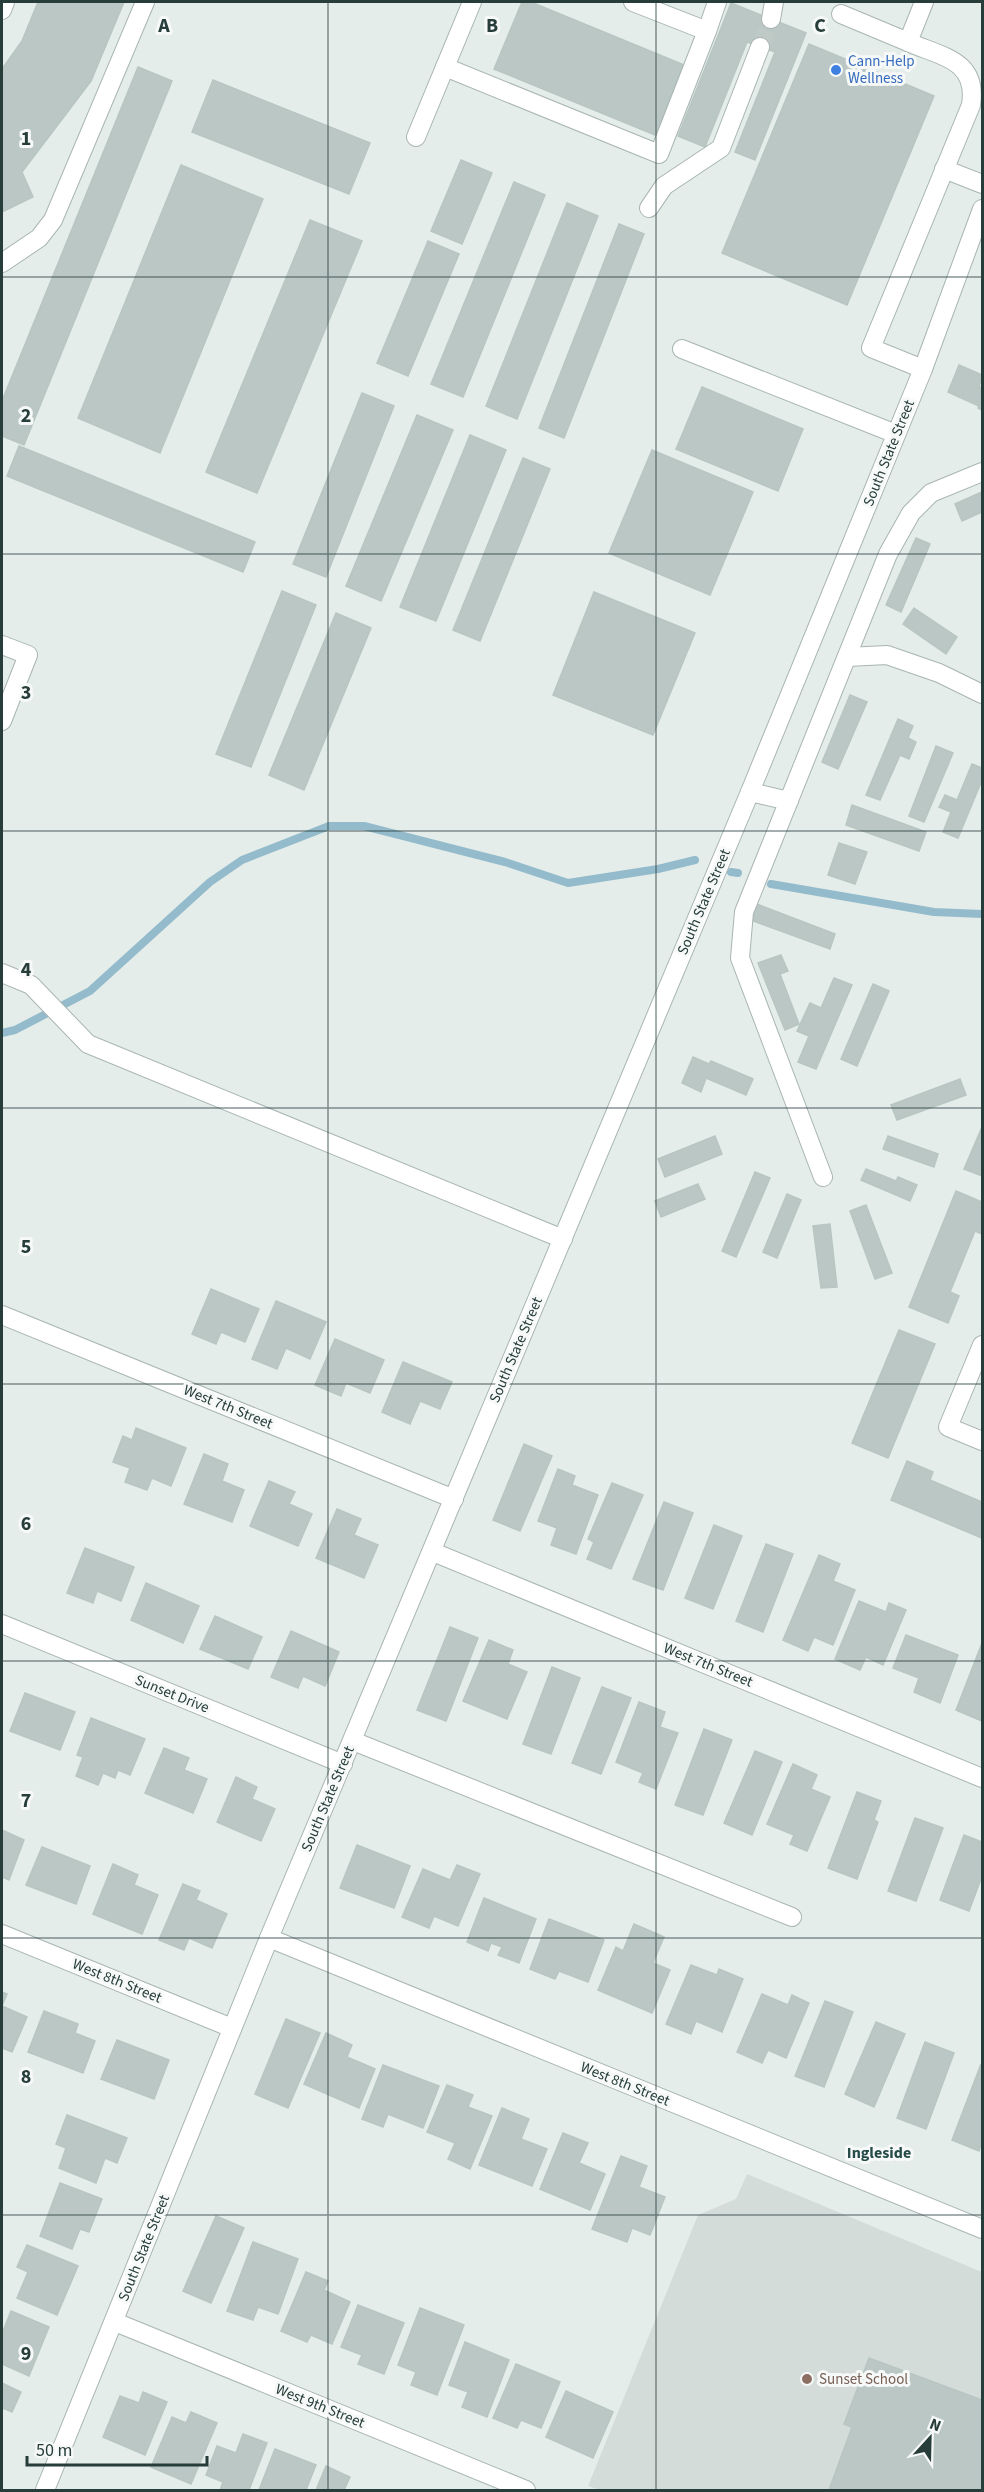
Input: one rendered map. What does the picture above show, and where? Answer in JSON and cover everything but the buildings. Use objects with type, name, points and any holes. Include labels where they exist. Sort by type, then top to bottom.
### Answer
[{"type":"street","points":[[2,10],[5,2]]},
{"type":"street","points":[[2,262],[39,238],[53,220],[145,2]]},
{"type":"street","points":[[416,137],[472,2]]},
{"type":"street","points":[[633,2],[706,31]]},
{"type":"street","points":[[445,67],[659,154],[717,2]]},
{"type":"street","points":[[908,42],[924,2]]},
{"type":"street","points":[[841,14],[954,62],[967,72],[973,88],[971,105],[871,348],[923,369]]},
{"type":"street","points":[[649,208],[664,186],[721,148],[760,47]]},
{"type":"street","points":[[944,169],[982,184]]},
{"type":"street","name":"South State Street","points":[[45,2490],[269,1938],[433,1552],[750,792],[923,369],[982,208]]},
{"type":"street","points":[[682,349],[896,434]]},
{"type":"street","points":[[823,1177],[740,958],[744,912],[888,554],[911,513],[931,494],[982,472]]},
{"type":"street","points":[[2,645],[28,655],[2,721]]},
{"type":"street","points":[[847,657],[886,655],[939,673],[982,694]]},
{"type":"street","points":[[750,792],[789,801]]},
{"type":"street","points":[[2,973],[31,985],[88,1044],[563,1239]]},
{"type":"street","name":"West 7th Street","points":[[2,1315],[454,1499]]},
{"type":"street","points":[[982,1345],[948,1427],[982,1441]]},
{"type":"street","name":"West 7th Street","points":[[433,1552],[982,1778]]},
{"type":"street","name":"Sunset Drive","points":[[2,1623],[343,1764]]},
{"type":"street","points":[[353,1741],[792,1917]]},
{"type":"street","name":"West 8th Street","points":[[2,1934],[232,2028]]},
{"type":"street","name":"West 8th Street","points":[[269,1938],[982,2229]]},
{"type":"street","name":"West 9th Street","points":[[115,2322],[526,2490]]},
{"type":"shaded area","name":"Sunset School","points":[[747,2174],[982,2272],[982,2490],[600,2490],[588,2486],[698,2215],[736,2199]]},
{"type":"waterway","points":[[2,1033],[15,1030],[90,991],[210,882],[242,860],[329,826],[364,826],[505,862],[568,883],[658,869],[695,860]]},
{"type":"waterway","points":[[731,872],[738,873]]},
{"type":"waterway","points":[[771,884],[934,912],[982,914]]},
{"type":"tunnel","points":[[760,47],[771,19]]},
{"type":"place","name":"Cann-Help Wellness","points":[[836,70]]},
{"type":"place","name":"Sunset School","points":[[807,2379]]},
{"type":"district","name":"Ingleside","points":[[879,2153]]}]
